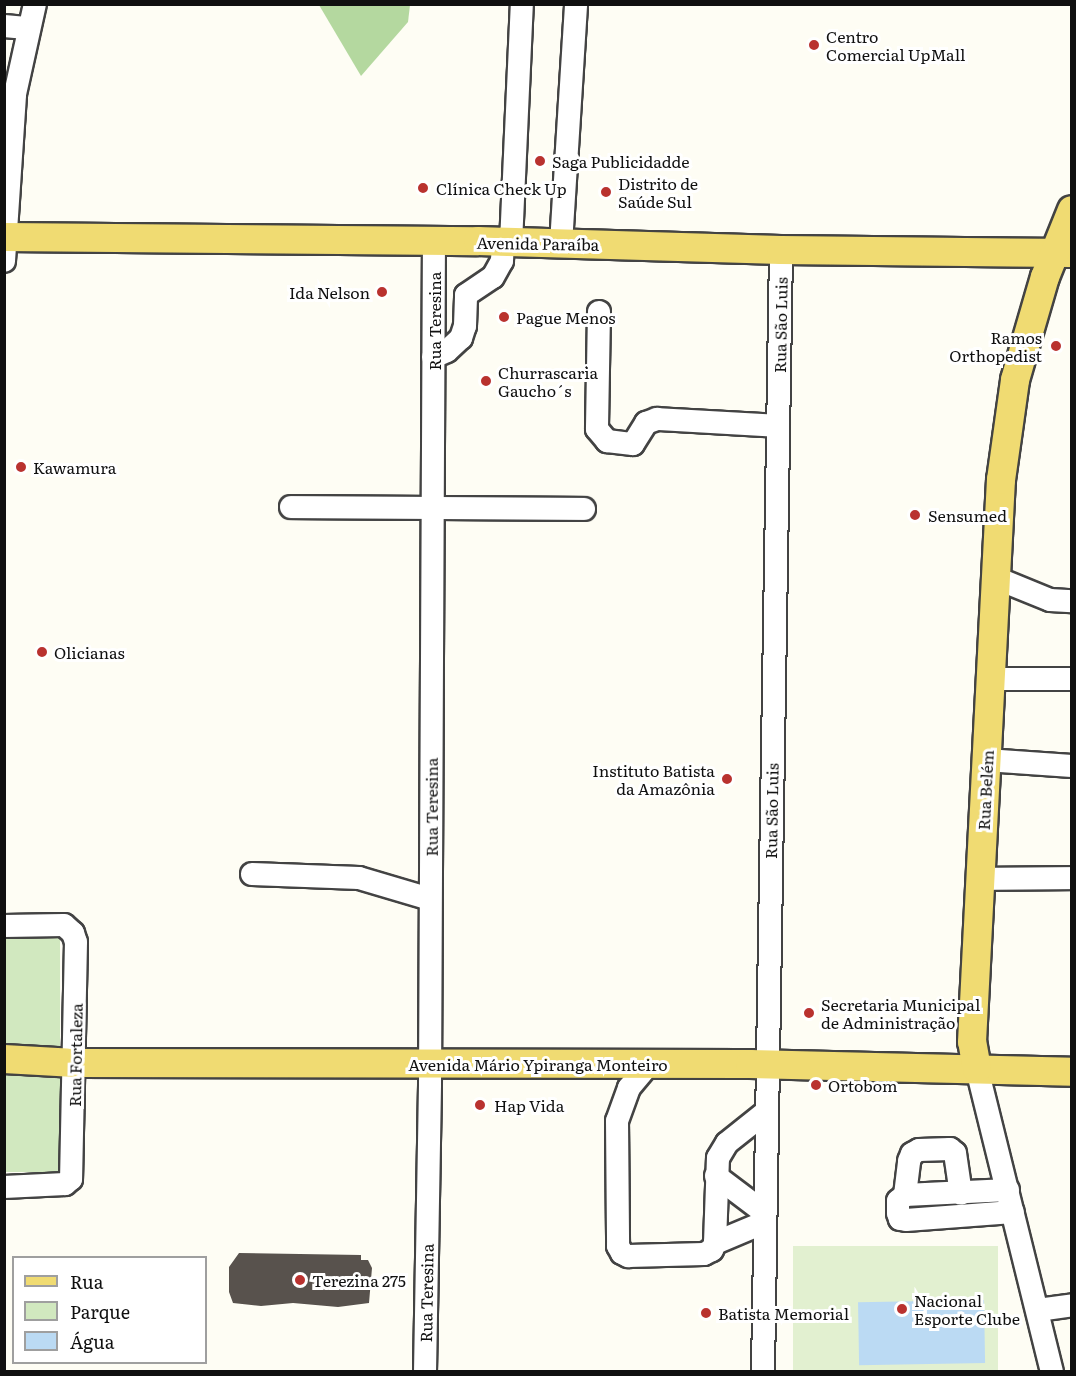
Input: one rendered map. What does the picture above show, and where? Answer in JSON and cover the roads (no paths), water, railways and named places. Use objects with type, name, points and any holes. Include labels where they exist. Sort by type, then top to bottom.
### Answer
[{"type":"main road","name":"Rua Belém","points":[[977,1069],[972,1042],[1001,480],[1008,418],[1018,369],[1062,254],[1071,210]]},
{"type":"main road","name":"Avenida Paraíba","points":[[5,245],[434,242],[1062,254]]},
{"type":"main road","name":"Avenida Mário Ypiranga Monteiro","points":[[4,1059],[75,1063],[767,1064],[1071,1072]]},
{"type":"street","points":[[5,245],[9,121],[35,4]]},
{"type":"street","points":[[433,357],[447,351],[461,338],[465,326],[466,296],[494,277],[507,243],[522,4]]},
{"type":"street","points":[[561,244],[576,4]]},
{"type":"street","points":[[4,26],[29,28]]},
{"type":"street","name":"Rua Teresina","points":[[425,1371],[434,242]]},
{"type":"street","name":"Rua São Luis","points":[[763,1371],[781,250]]},
{"type":"street","points":[[599,312],[597,429],[607,441],[633,444],[646,423],[657,419],[778,426]]},
{"type":"street","points":[[291,507],[584,509]]},
{"type":"street","points":[[996,578],[1050,600],[1071,601]]},
{"type":"street","points":[[991,680],[1071,679]]},
{"type":"street","points":[[986,760],[1071,766]]},
{"type":"street","points":[[252,874],[359,878],[430,899]]},
{"type":"street","points":[[980,879],[1071,878]]},
{"type":"street","name":"Rua Fortaleza","points":[[4,926],[64,926],[74,933],[76,942],[71,1179],[60,1185],[4,1187]]},
{"type":"street","points":[[649,1064],[629,1088],[617,1120],[618,1246],[622,1253],[628,1256],[704,1254],[712,1250],[715,1243],[718,1158],[727,1143],[766,1112]]},
{"type":"street","name":"Rua Belém","points":[[977,1069],[1052,1371]]},
{"type":"street","points":[[905,1195],[912,1154],[919,1150],[951,1149],[955,1153],[961,1194]]},
{"type":"street","points":[[715,1243],[765,1217],[716,1176]]},
{"type":"street","points":[[1008,1190],[905,1195],[898,1201],[900,1219],[1013,1212]]},
{"type":"street","points":[[1038,1310],[1071,1305]]},
{"type":"water","points":[[984,1300],[985,1363],[859,1365],[858,1302]]},
{"type":"place","name":"Centro Comercial UpMall","points":[[814,45]]},
{"type":"place","name":"Saga Publicidadde","points":[[540,161]]},
{"type":"place","name":"Clínica Check Up","points":[[423,188]]},
{"type":"place","name":"Distrito de Saúde Sul","points":[[606,192]]},
{"type":"place","name":"Ida Nelson","points":[[382,292]]},
{"type":"place","name":"Pague Menos","points":[[504,317]]},
{"type":"place","name":"Ramos Orthopedist","points":[[1056,346]]},
{"type":"place","name":"Churrascaria Gaucho´s","points":[[486,381]]},
{"type":"place","name":"Kawamura","points":[[21,467]]},
{"type":"place","name":"Sensumed","points":[[915,515]]},
{"type":"place","name":"Olicianas","points":[[42,652]]},
{"type":"place","name":"Instituto Batista da Amazônia","points":[[727,779]]},
{"type":"place","name":"Secretaria Municipal de Administração","points":[[809,1013]]},
{"type":"place","name":"Ortobom","points":[[816,1085]]},
{"type":"place","name":"Hap Vida","points":[[480,1105]]},
{"type":"place","name":"Terezina 275","points":[[300,1280]]},
{"type":"place","name":"Nacional Esporte Clube","points":[[902,1309]]},
{"type":"place","name":"Batista Memorial","points":[[706,1313]]}]
